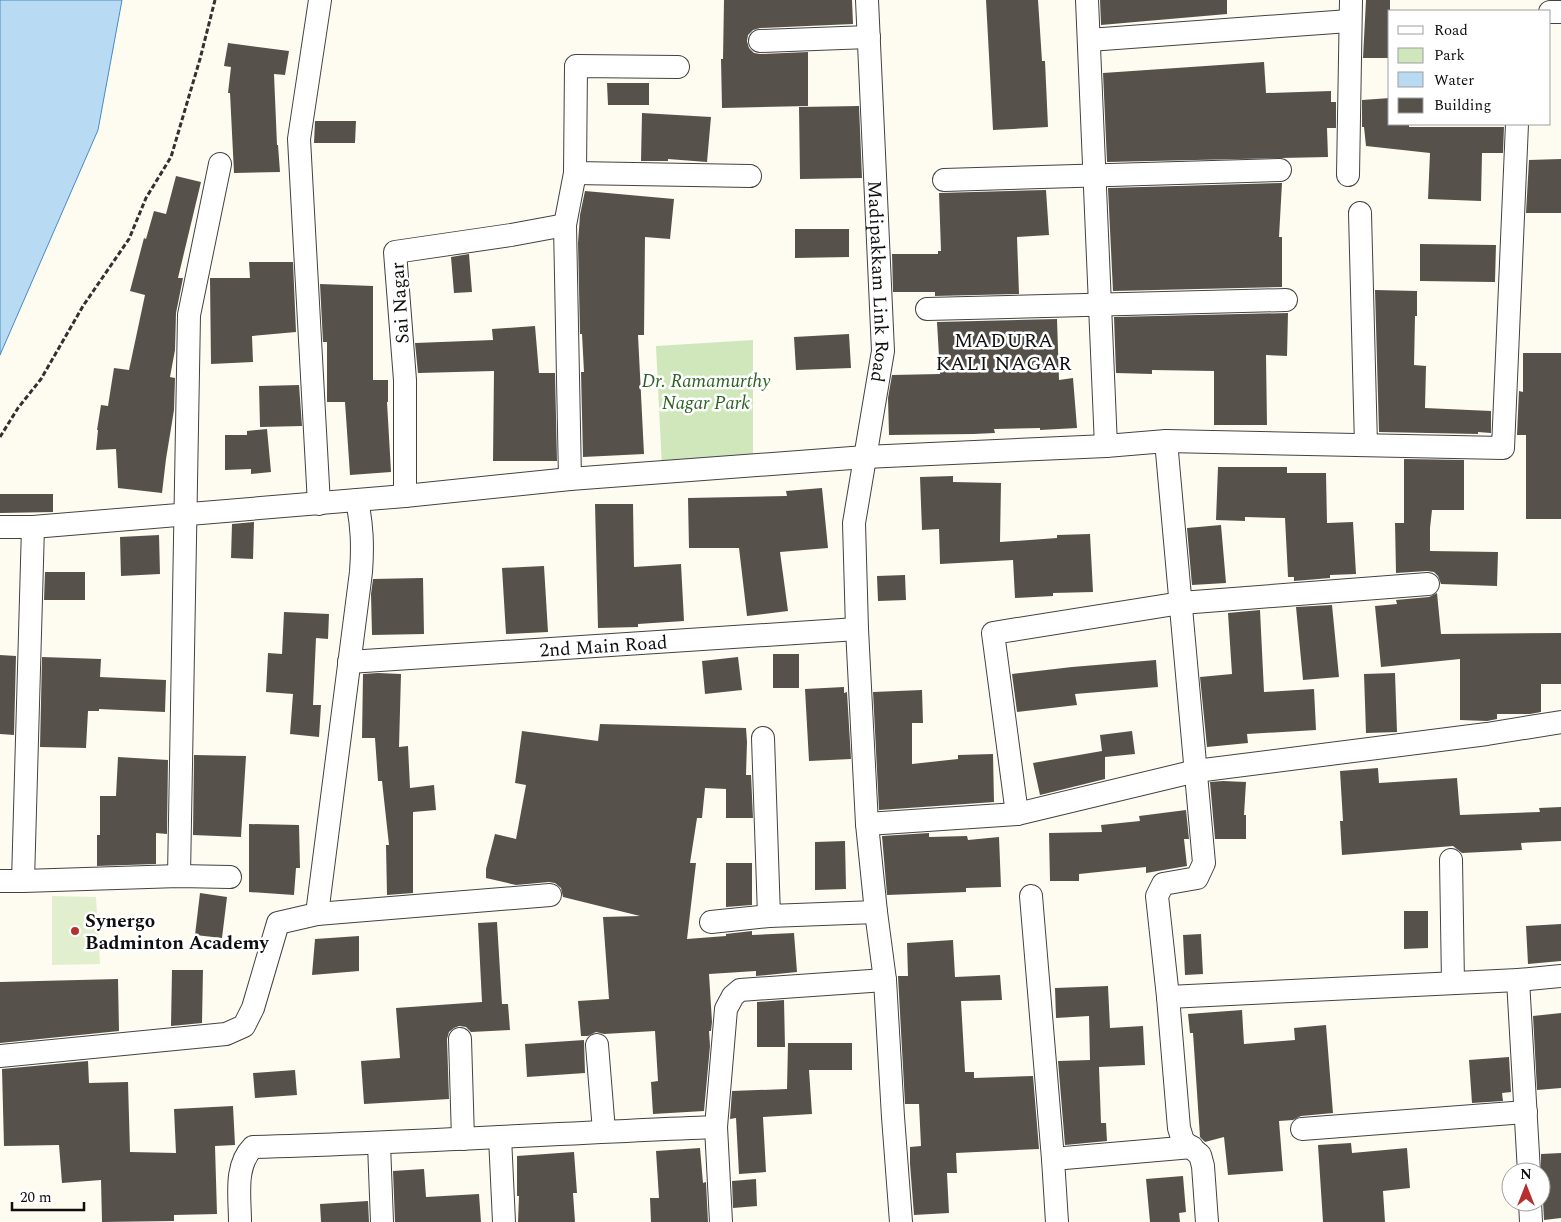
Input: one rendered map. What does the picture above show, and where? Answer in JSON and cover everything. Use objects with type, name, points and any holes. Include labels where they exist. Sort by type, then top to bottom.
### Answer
[{"type":"street","points":[[319,504],[298,139],[320,0]]},
{"type":"street","name":"Madipakkam Link Road","points":[[867,0],[883,351],[854,523],[859,683],[867,824],[885,980],[901,1222]]},
{"type":"street","points":[[1087,0],[1106,446]]},
{"type":"street","points":[[1089,40],[1350,10],[1348,175]]},
{"type":"street","points":[[760,40],[868,36]]},
{"type":"street","points":[[570,479],[566,225],[575,173],[576,66],[678,67]]},
{"type":"street","points":[[0,527],[33,527],[319,504],[570,479],[865,457],[1106,446],[1166,441],[1503,448],[1516,125]]},
{"type":"street","points":[[179,876],[189,315],[220,164]]},
{"type":"street","points":[[944,180],[1280,170]]},
{"type":"street","points":[[575,173],[750,176]]},
{"type":"street","points":[[1360,213],[1366,445]]},
{"type":"street","name":"Sai Nagar","points":[[405,496],[404,380],[396,252],[511,236],[566,225]]},
{"type":"street","points":[[927,309],[1286,300]]},
{"type":"street","points":[[1166,441],[1204,863],[1197,878],[1163,884],[1157,896],[1179,1128],[1183,1141],[1200,1155],[1203,1166],[1207,1222]]},
{"type":"street","points":[[317,914],[363,546],[362,526],[357,500]]},
{"type":"street","points":[[23,882],[33,527]]},
{"type":"street","points":[[1017,814],[993,632],[1181,603],[1428,584]]},
{"type":"street","name":"2nd Main Road","points":[[349,662],[857,629]]},
{"type":"street","points":[[867,824],[1017,814],[1196,771],[1487,734],[1561,722]]},
{"type":"street","points":[[763,738],[769,916]]},
{"type":"street","points":[[1451,860],[1453,983]]},
{"type":"street","points":[[0,880],[23,882],[179,876],[230,877]]},
{"type":"street","points":[[0,1056],[226,1034],[244,1026],[253,1008],[278,923],[317,914],[550,895]]},
{"type":"street","points":[[1031,896],[1057,1222]]},
{"type":"street","points":[[712,922],[769,916],[876,912]]},
{"type":"street","points":[[1168,997],[1518,980],[1561,976]]},
{"type":"street","points":[[721,1222],[716,1127],[726,1009],[733,996],[740,990],[885,980]]},
{"type":"street","points":[[1518,980],[1528,1162]]},
{"type":"street","points":[[460,1039],[463,1139]]},
{"type":"street","points":[[597,1045],[604,1131]]},
{"type":"street","points":[[1302,1129],[1526,1112]]},
{"type":"street","points":[[240,1222],[240,1168],[245,1155],[253,1147],[379,1144],[604,1131],[716,1127]]},
{"type":"street","points":[[500,1137],[504,1222]]},
{"type":"street","points":[[379,1144],[382,1222]]},
{"type":"street","points":[[1053,1159],[1192,1147]]},
{"type":"path","points":[[0,437],[18,408],[41,379],[83,306],[128,239],[146,198],[171,157],[215,0]]},
{"type":"green space","name":"Dr. Ramamurthy Nagar Park","points":[[753,340],[753,461],[662,468],[656,346]]},
{"type":"green space","name":"Synergo Badminton Academy","points":[[52,896],[96,897],[100,964],[52,965]]},
{"type":"water","points":[[0,0],[122,0],[98,130],[0,355]]},
{"type":"building","points":[[724,0],[852,0],[853,24],[760,28],[753,30],[748,35],[749,48],[754,53],[808,52],[808,106],[722,108],[721,59],[723,59]]},
{"type":"building","points":[[986,0],[1038,0],[1042,61],[1045,61],[1048,127],[993,130]]},
{"type":"building","points":[[1100,0],[1227,0],[1227,14],[1101,25]]},
{"type":"building","points":[[1366,0],[1390,0],[1390,10],[1388,10],[1388,58],[1363,58]]},
{"type":"building","points":[[228,43],[289,51],[285,75],[274,74],[280,172],[234,173],[230,93],[228,93],[231,67],[224,66]]},
{"type":"building","points":[[1264,62],[1266,93],[1331,91],[1331,102],[1336,102],[1336,128],[1327,128],[1328,157],[1107,162],[1103,73]]},
{"type":"building","points":[[607,83],[649,83],[649,105],[608,105]]},
{"type":"building","points":[[1388,98],[1388,125],[1409,125],[1409,127],[1504,127],[1503,153],[1482,153],[1481,201],[1428,199],[1430,153],[1366,146],[1364,127],[1362,127],[1362,100]]},
{"type":"building","points":[[859,106],[862,178],[800,179],[799,107]]},
{"type":"building","points":[[642,113],[711,117],[707,162],[668,159],[668,161],[641,161]]},
{"type":"building","points":[[315,121],[356,121],[355,143],[314,143]]},
{"type":"building","points":[[1561,159],[1561,213],[1526,213],[1529,160]]},
{"type":"building","points":[[176,176],[201,182],[178,278],[183,278],[176,313],[175,350],[170,377],[175,378],[174,410],[162,493],[118,488],[116,449],[96,450],[101,405],[108,406],[114,368],[129,370],[145,295],[130,291],[144,238],[146,239],[154,211],[166,214]]},
{"type":"building","points":[[1282,183],[1279,237],[1282,237],[1282,287],[1113,291],[1108,188]]},
{"type":"building","points":[[1046,190],[1049,235],[1017,237],[1019,294],[935,296],[935,292],[893,292],[892,254],[938,254],[938,251],[941,251],[939,193]]},
{"type":"building","points":[[585,191],[674,199],[670,239],[645,237],[644,335],[638,335],[644,454],[583,457],[581,372],[584,372],[582,334],[580,334],[578,243],[580,215]]},
{"type":"building","points":[[795,229],[849,229],[849,257],[795,258]]},
{"type":"building","points":[[1420,244],[1496,245],[1495,282],[1420,281]]},
{"type":"building","points":[[469,254],[472,292],[454,293],[451,257]]},
{"type":"building","points":[[249,262],[293,262],[296,332],[252,336],[253,362],[211,364],[210,278],[250,278]]},
{"type":"building","points":[[320,284],[373,286],[373,380],[388,380],[387,402],[391,472],[350,475],[345,402],[327,402],[327,342],[323,342]]},
{"type":"building","points":[[1375,290],[1417,291],[1414,365],[1426,366],[1425,408],[1491,411],[1491,433],[1379,432]]},
{"type":"building","points":[[1288,313],[1287,356],[1266,355],[1267,425],[1214,425],[1214,371],[1152,370],[1152,374],[1116,373],[1114,317]]},
{"type":"building","points":[[1057,319],[1059,380],[1073,378],[1077,428],[1040,430],[1040,428],[994,429],[995,433],[973,434],[889,435],[888,398],[892,375],[940,374],[937,322]]},
{"type":"building","points":[[535,326],[539,373],[555,373],[557,461],[493,461],[494,371],[418,373],[415,343],[493,340],[492,329]]},
{"type":"building","points":[[849,334],[851,368],[796,370],[794,337]]},
{"type":"building","points":[[1523,353],[1561,353],[1561,519],[1526,519],[1526,435],[1517,435],[1519,391],[1523,392]]},
{"type":"building","points":[[299,385],[302,426],[260,427],[259,386]]},
{"type":"building","points":[[267,429],[271,472],[251,474],[251,469],[225,470],[225,435],[247,435],[247,431]]},
{"type":"building","points":[[1404,459],[1464,460],[1464,510],[1432,510],[1430,551],[1498,552],[1497,586],[1441,584],[1434,572],[1427,571],[1396,573],[1395,523],[1404,523]]},
{"type":"building","points":[[1218,467],[1287,467],[1287,473],[1326,473],[1327,523],[1353,522],[1356,574],[1330,575],[1330,578],[1294,581],[1294,577],[1288,577],[1285,518],[1245,517],[1245,521],[1216,520]]},
{"type":"building","points":[[953,476],[953,482],[1001,483],[1000,542],[1057,538],[1057,535],[1090,534],[1093,592],[1053,593],[1053,596],[1015,598],[1013,560],[940,564],[939,529],[922,530],[920,477]]},
{"type":"building","points":[[822,488],[828,548],[780,552],[788,611],[747,616],[739,548],[689,548],[688,498],[787,496],[786,491]]},
{"type":"building","points":[[0,494],[53,494],[53,512],[0,513]]},
{"type":"building","points":[[595,504],[633,504],[634,567],[681,564],[684,621],[638,624],[638,627],[598,628]]},
{"type":"building","points":[[254,522],[253,559],[231,558],[232,524]]},
{"type":"building","points":[[1221,525],[1226,583],[1192,585],[1187,528]]},
{"type":"building","points":[[159,535],[160,574],[121,576],[120,537]]},
{"type":"building","points":[[544,566],[548,632],[506,634],[502,568]]},
{"type":"building","points":[[45,572],[85,572],[85,600],[44,600]]},
{"type":"building","points":[[905,575],[906,600],[878,601],[877,576]]},
{"type":"building","points":[[423,578],[424,634],[372,635],[371,594],[373,579]]},
{"type":"building","points":[[1437,593],[1441,634],[1561,633],[1561,684],[1541,684],[1541,712],[1497,714],[1497,719],[1487,721],[1460,720],[1460,659],[1381,667],[1375,606],[1397,604],[1396,600],[1429,597]]},
{"type":"building","points":[[1332,605],[1339,677],[1303,680],[1296,607]]},
{"type":"building","points":[[1260,610],[1264,692],[1314,689],[1316,730],[1247,734],[1248,743],[1207,747],[1200,677],[1232,674],[1228,613]]},
{"type":"building","points":[[284,612],[329,614],[328,639],[316,638],[313,705],[321,705],[319,737],[290,734],[293,694],[266,692],[268,653],[282,654]]},
{"type":"building","points":[[773,654],[799,654],[799,688],[773,688]]},
{"type":"building","points":[[0,655],[16,656],[14,735],[0,734]]},
{"type":"building","points":[[42,657],[101,659],[100,677],[166,680],[165,712],[99,709],[99,711],[88,711],[86,748],[40,747]]},
{"type":"building","points":[[738,657],[742,690],[705,694],[702,661]]},
{"type":"building","points":[[1156,660],[1158,687],[1075,694],[1077,705],[1017,712],[1012,674]]},
{"type":"building","points":[[1395,673],[1397,732],[1366,733],[1364,674]]},
{"type":"building","points":[[363,674],[401,674],[399,747],[408,746],[410,788],[434,785],[436,810],[413,812],[413,893],[387,895],[386,845],[389,845],[382,781],[378,781],[375,738],[362,738]]},
{"type":"building","points":[[844,687],[844,693],[847,692],[851,759],[809,761],[805,689]]},
{"type":"building","points":[[922,690],[923,723],[912,723],[912,764],[958,759],[958,755],[993,754],[994,802],[879,810],[873,692]]},
{"type":"building","points":[[600,724],[746,728],[746,775],[751,775],[753,818],[726,818],[726,789],[705,788],[702,818],[697,818],[690,863],[696,863],[687,939],[726,936],[726,934],[752,931],[752,935],[794,933],[797,972],[756,976],[756,971],[709,974],[712,1022],[711,1031],[709,1031],[710,1046],[704,1111],[653,1114],[651,1082],[658,1081],[655,1031],[604,1034],[596,1032],[588,1036],[581,1036],[578,1001],[609,999],[603,917],[640,916],[563,897],[561,888],[555,883],[516,885],[486,878],[486,869],[495,834],[516,839],[526,785],[515,783],[522,731],[598,741]]},
{"type":"building","points":[[1132,731],[1135,754],[1105,757],[1105,779],[1040,795],[1033,763],[1102,751],[1100,735]]},
{"type":"building","points":[[194,755],[246,756],[241,837],[193,835]]},
{"type":"building","points":[[118,757],[168,760],[167,834],[156,833],[156,864],[97,866],[97,835],[100,835],[100,796],[116,796]]},
{"type":"building","points":[[1378,768],[1379,783],[1457,778],[1460,815],[1540,812],[1539,808],[1561,807],[1561,841],[1521,843],[1522,850],[1462,853],[1453,846],[1342,855],[1340,821],[1343,821],[1340,771]]},
{"type":"building","points":[[1210,782],[1246,782],[1244,815],[1246,815],[1246,839],[1215,839]]},
{"type":"building","points":[[1186,810],[1189,839],[1184,839],[1187,866],[1146,873],[1146,867],[1079,874],[1079,881],[1050,881],[1049,833],[1102,832],[1101,825],[1140,821],[1139,816]]},
{"type":"building","points":[[249,824],[299,825],[300,868],[296,868],[294,895],[249,892]]},
{"type":"building","points":[[929,833],[929,837],[967,836],[968,840],[999,837],[1001,887],[966,888],[966,892],[887,895],[882,836]]},
{"type":"building","points":[[845,841],[846,889],[815,890],[815,842]]},
{"type":"building","points":[[726,863],[752,863],[752,905],[726,907]]},
{"type":"building","points":[[200,893],[227,897],[222,938],[195,935]]},
{"type":"building","points":[[1404,911],[1428,911],[1428,948],[1404,949]]},
{"type":"building","points":[[497,922],[502,1004],[508,1004],[510,1030],[471,1032],[466,1027],[459,1026],[449,1032],[447,1039],[449,1099],[364,1104],[361,1061],[400,1058],[396,1008],[482,1002],[478,923]]},
{"type":"building","points":[[1561,924],[1561,961],[1528,964],[1526,926]]},
{"type":"building","points":[[1201,934],[1203,974],[1185,975],[1183,935]]},
{"type":"building","points":[[359,936],[359,971],[312,975],[315,939]]},
{"type":"building","points":[[953,940],[955,977],[1000,975],[1002,1000],[961,1001],[965,1072],[974,1072],[974,1078],[1033,1076],[1039,1149],[956,1153],[957,1173],[947,1173],[949,1213],[914,1215],[910,1147],[921,1146],[919,1104],[905,1104],[898,976],[908,976],[907,943]]},
{"type":"building","points":[[172,970],[203,970],[202,1023],[171,1026]]},
{"type":"building","points":[[118,979],[119,1031],[0,1043],[0,982]]},
{"type":"building","points":[[1108,986],[1110,1028],[1143,1026],[1145,1065],[1099,1067],[1101,1123],[1106,1123],[1107,1141],[1065,1145],[1058,1061],[1090,1060],[1089,1016],[1056,1018],[1055,988]]},
{"type":"building","points":[[784,1000],[785,1047],[757,1047],[757,1002]]},
{"type":"building","points":[[1242,1010],[1244,1044],[1295,1040],[1294,1028],[1326,1025],[1333,1113],[1301,1116],[1293,1120],[1279,1121],[1283,1171],[1228,1175],[1224,1137],[1205,1142],[1200,1137],[1193,1033],[1190,1033],[1188,1014]]},
{"type":"building","points":[[1561,1013],[1561,1088],[1537,1090],[1533,1016]]},
{"type":"building","points":[[584,1040],[585,1073],[527,1077],[525,1044]]},
{"type":"building","points":[[788,1043],[852,1043],[852,1070],[809,1070],[812,1114],[763,1117],[766,1172],[739,1174],[736,1118],[730,1119],[732,1091],[787,1089]]},
{"type":"building","points":[[1509,1057],[1511,1092],[1502,1093],[1503,1101],[1472,1103],[1469,1060]]},
{"type":"building","points":[[88,1061],[89,1083],[128,1082],[130,1152],[176,1153],[174,1109],[233,1106],[235,1145],[215,1146],[217,1214],[174,1215],[174,1221],[102,1222],[101,1180],[62,1183],[59,1145],[4,1146],[2,1069]]},
{"type":"building","points":[[295,1070],[297,1095],[255,1098],[253,1073]]},
{"type":"building","points":[[1351,1143],[1352,1153],[1407,1148],[1410,1188],[1383,1191],[1385,1222],[1323,1222],[1318,1145]]},
{"type":"building","points":[[700,1148],[703,1183],[706,1182],[708,1222],[651,1222],[650,1198],[659,1198],[656,1151]]},
{"type":"building","points":[[574,1152],[577,1193],[573,1193],[575,1222],[518,1222],[517,1156]]},
{"type":"building","points":[[1561,1153],[1561,1218],[1544,1220],[1544,1212],[1551,1212],[1551,1162],[1541,1162],[1541,1154]]},
{"type":"building","points":[[424,1169],[426,1197],[479,1194],[481,1222],[395,1222],[393,1171]]},
{"type":"building","points":[[1183,1176],[1186,1212],[1179,1213],[1180,1222],[1150,1222],[1146,1179]]},
{"type":"building","points":[[756,1179],[757,1206],[733,1208],[732,1181]]},
{"type":"building","points":[[368,1201],[369,1222],[321,1222],[320,1204]]},
{"type":"place","name":"Synergo Badminton Academy","points":[[75,931]]},
{"type":"district","name":"MADURA KALI NAGAR","points":[[1004,352]]}]
